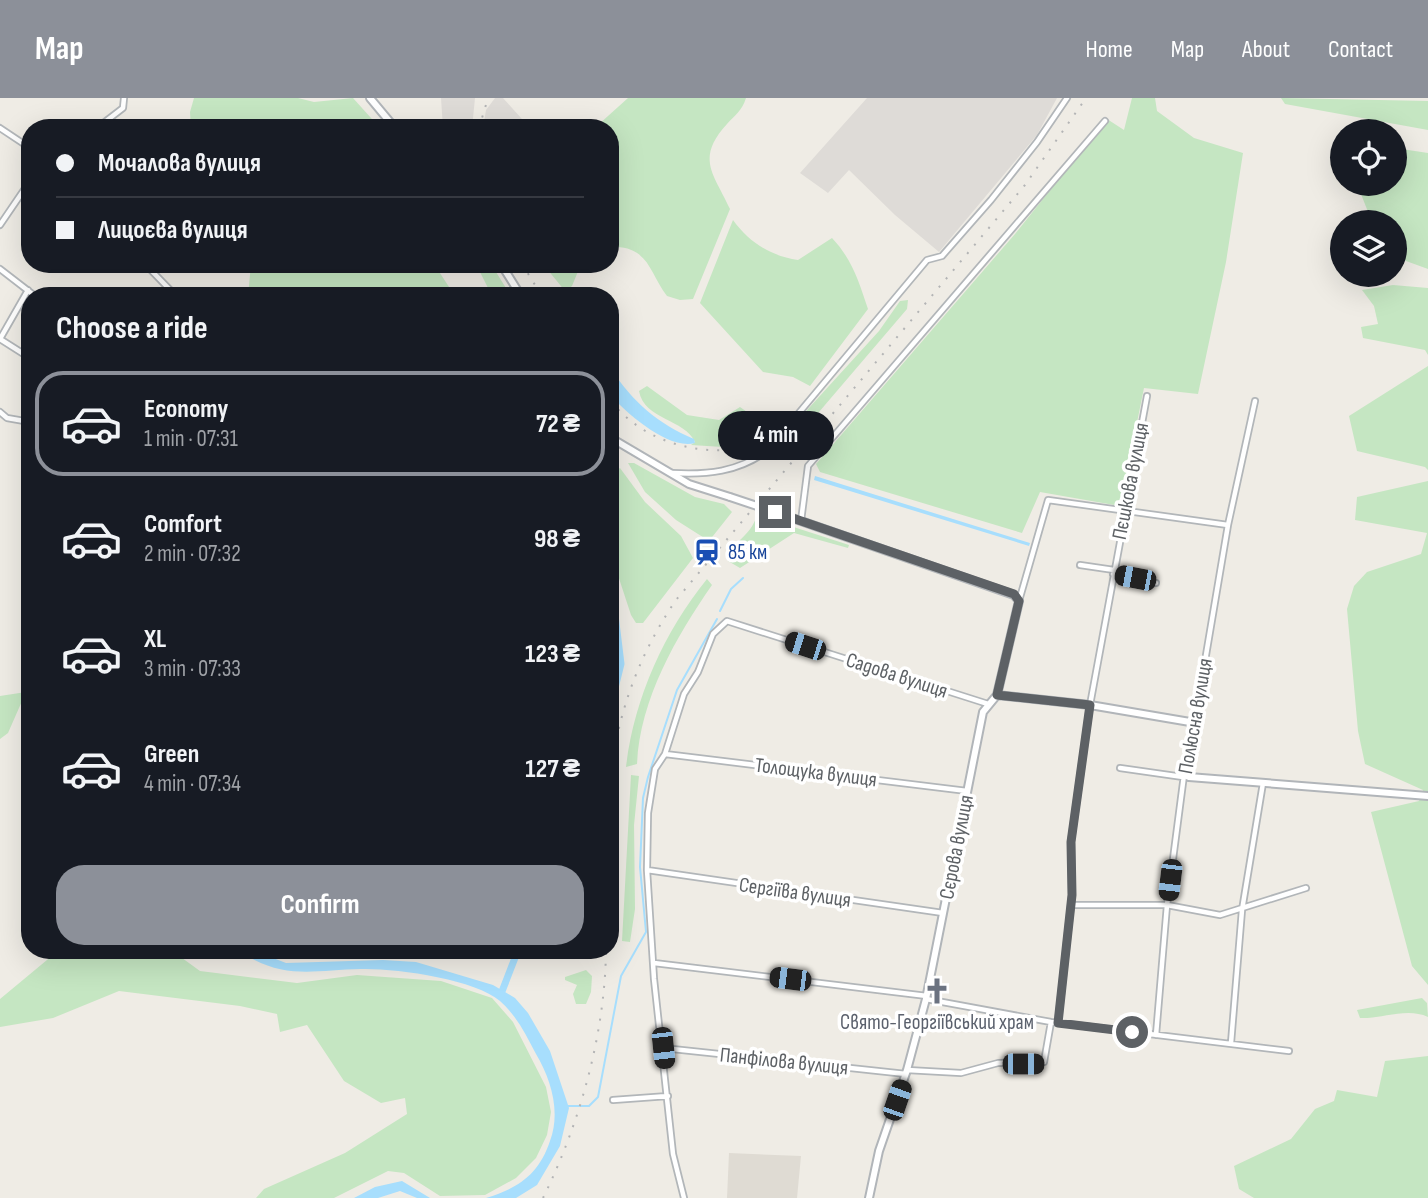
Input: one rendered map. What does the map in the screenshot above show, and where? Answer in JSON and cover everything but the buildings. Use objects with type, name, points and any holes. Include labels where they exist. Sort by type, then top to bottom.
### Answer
[{"type":"street","points":[[109,119],[123,108],[124,98]]},
{"type":"street","points":[[370,98],[388,119]]},
{"type":"street","points":[[668,473],[701,475],[726,471],[752,462],[767,451],[927,260],[942,256],[991,200],[1037,142],[1067,98]]},
{"type":"street","points":[[800,522],[808,466],[1105,121]]},
{"type":"street","points":[[0,128],[21,142]]},
{"type":"street","points":[[0,225],[21,194]]},
{"type":"street","points":[[0,270],[25,287]]},
{"type":"street","points":[[154,273],[167,287]]},
{"type":"street","points":[[21,304],[0,339],[21,352]]},
{"type":"street","name":"Пєшкова вулиця","points":[[1058,1023],[1071,905],[1071,842],[1090,705],[1123,512],[1147,396]]},
{"type":"street","name":"Полюсна вулиця","points":[[1156,1035],[1167,905],[1184,776],[1228,525],[1255,401]]},
{"type":"street","points":[[0,412],[7,418],[21,420]]},
{"type":"street","points":[[619,443],[668,473],[800,522],[1014,594],[1019,601]]},
{"type":"street","points":[[1194,726],[1190,722],[1090,705],[997,695],[1019,601],[1048,500],[1228,525]]},
{"type":"street","points":[[1080,565],[1156,583]]},
{"type":"street","name":"Садова вулиця","points":[[665,754],[684,694],[713,634],[727,621],[988,704]]},
{"type":"street","name":"Сєрова вулиця","points":[[869,1198],[879,1151],[906,1072],[926,997],[983,712],[997,695]]},
{"type":"street","points":[[665,754],[655,769],[651,791],[647,870],[673,1154],[684,1198]]},
{"type":"street","name":"Толощука вулиця","points":[[665,754],[967,791]]},
{"type":"street","points":[[1120,768],[1184,776],[1428,796]]},
{"type":"street","points":[[1231,1043],[1242,910],[1263,783]]},
{"type":"street","name":"Сергіїва вулиця","points":[[647,870],[943,913]]},
{"type":"street","points":[[1071,905],[1167,905],[1220,915],[1306,888]]},
{"type":"street","points":[[654,963],[926,997],[1058,1023],[1289,1051]]},
{"type":"street","name":"Панфілова вулиця","points":[[663,1048],[906,1072],[954,1073],[998,1063],[1044,1062],[1051,1022]]},
{"type":"street","points":[[613,1100],[668,1096]]},
{"type":"shaded area","points":[[441,98],[475,98],[473,119],[442,119]]},
{"type":"shaded area","points":[[495,98],[503,98],[522,119],[484,119],[486,110]]},
{"type":"shaded area","points":[[867,98],[1057,98],[1037,135],[939,252],[895,215],[849,170],[828,193],[800,173]]},
{"type":"shaded area","points":[[729,1153],[801,1156],[797,1198],[727,1198]]},
{"type":"green space","points":[[194,98],[298,98],[314,102],[353,98],[372,119],[190,119]]},
{"type":"green space","points":[[628,98],[746,98],[740,110],[717,136],[712,147],[711,166],[730,209],[693,299],[680,300],[667,296],[642,257],[627,248],[619,247],[619,119],[605,119]]},
{"type":"green space","points":[[1132,98],[1155,98],[1157,111],[1194,138],[1243,153],[1226,262],[1198,394],[1144,388],[1120,506],[1040,492],[1022,533],[820,472],[816,464],[1015,234],[1107,119],[1124,130]]},
{"type":"green space","points":[[1281,98],[1428,101],[1428,130],[1407,126],[1407,119],[1368,119],[1285,104]]},
{"type":"green space","points":[[1407,150],[1428,153],[1428,269],[1407,261],[1407,210],[1367,210],[1362,196],[1407,196]]},
{"type":"green space","points":[[733,220],[761,247],[798,260],[832,238],[854,271],[868,309],[810,386],[793,377],[763,372],[700,303]]},
{"type":"green space","points":[[250,273],[440,273],[449,287],[249,287]]},
{"type":"green space","points":[[480,273],[497,273],[505,287],[488,287]]},
{"type":"green space","points":[[550,273],[577,273],[572,286],[562,287]]},
{"type":"green space","points":[[1407,286],[1428,288],[1428,355],[1425,350],[1363,338],[1361,327],[1378,324],[1374,306],[1362,290]]},
{"type":"green space","points":[[908,300],[907,309],[813,419],[795,429],[798,420],[879,331],[900,301]]},
{"type":"green space","points":[[1428,366],[1428,470],[1425,467],[1357,451],[1349,416]]},
{"type":"green space","points":[[647,386],[687,415],[719,420],[740,407],[771,429],[767,439],[723,447],[691,445],[695,442],[690,434],[656,414],[642,401],[639,391]]},
{"type":"green space","points":[[628,463],[634,463],[695,497],[724,504],[732,512],[709,541],[676,520],[645,492]]},
{"type":"green space","points":[[619,469],[645,502],[681,536],[693,558],[643,623],[636,623],[631,615],[619,578]]},
{"type":"green space","points":[[1428,481],[1428,985],[1412,966],[1371,812],[1419,801],[1423,790],[1365,764],[1358,731],[1347,609],[1354,586],[1367,572],[1421,554],[1427,533],[1355,520],[1357,497]]},
{"type":"green space","points":[[757,515],[849,545],[848,548],[794,533],[740,568],[728,561],[730,554],[750,530]]},
{"type":"green space","points":[[707,579],[712,585],[673,647],[653,693],[645,716],[637,764],[626,767],[636,716],[653,667],[677,621]]},
{"type":"green space","points":[[21,693],[21,703],[8,733],[0,739],[0,696]]},
{"type":"green space","points":[[631,775],[639,776],[634,825],[635,909],[630,942],[622,941]]},
{"type":"green space","points":[[48,959],[183,959],[200,971],[297,983],[357,975],[441,981],[492,998],[513,1022],[546,1087],[551,1112],[547,1135],[536,1158],[516,1178],[485,1195],[440,1196],[404,1173],[388,1171],[334,1198],[256,1198],[264,1189],[345,1153],[407,1114],[405,1098],[381,1103],[344,1081],[307,1025],[280,1032],[277,1014],[240,1006],[119,991],[53,1018],[0,1027],[0,999]]},
{"type":"green space","points":[[586,970],[592,976],[591,992],[586,1004],[576,1004],[573,994],[577,985],[565,980],[565,977]]},
{"type":"green space","points":[[1422,998],[1427,1003],[1428,1017],[1403,1013],[1360,1018],[1357,1010]]},
{"type":"green space","points":[[1428,1056],[1428,1198],[1254,1198],[1239,1189],[1234,1166],[1291,1139],[1315,1109],[1334,1101],[1337,1090],[1377,1097],[1385,1061]]},
{"type":"water","points":[[619,379],[657,419],[694,439],[695,443],[684,444],[661,436],[619,404]]},
{"type":"water","points":[[815,476],[1030,543],[1029,546],[814,480]]},
{"type":"water","points":[[276,959],[286,963],[383,960],[416,962],[493,985],[515,998],[528,1013],[550,1051],[569,1108],[560,1146],[537,1185],[516,1198],[486,1198],[508,1190],[534,1171],[550,1141],[555,1119],[553,1096],[541,1064],[521,1026],[500,1001],[473,987],[434,976],[376,969],[298,972],[254,960]]},
{"type":"water","points":[[402,1181],[430,1198],[417,1198],[400,1191],[378,1198],[354,1198],[375,1187]]},
{"type":"waterway","points":[[720,611],[731,589],[743,578]]},
{"type":"waterway","points":[[568,1106],[589,1106],[598,1097],[621,976],[646,932],[640,867],[643,798],[648,777],[677,690],[717,619]]},
{"type":"waterway","points":[[619,648],[619,672]]},
{"type":"waterway","points":[[501,994],[515,959]]},
{"type":"railway","points":[[482,119],[488,98]]},
{"type":"railway","points":[[619,726],[642,661],[676,600],[1025,185],[1086,98]]},
{"type":"railway","points":[[528,273],[536,287]]},
{"type":"railway","points":[[619,409],[632,422],[657,437],[685,447],[715,450],[745,448],[774,441],[801,429],[824,411]]},
{"type":"railway","points":[[543,1198],[568,1139],[588,1077],[601,1014],[606,959]]},
{"type":"place","name":"85 км","points":[[707,552]]},
{"type":"place","name":"Свято-Георгіївський храм","points":[[937,991]]},
{"type":"route","points":[[775,512],[1014,594],[1019,601],[997,695],[1090,705],[1071,842],[1072,895],[1058,1023],[1132,1032]]}]
